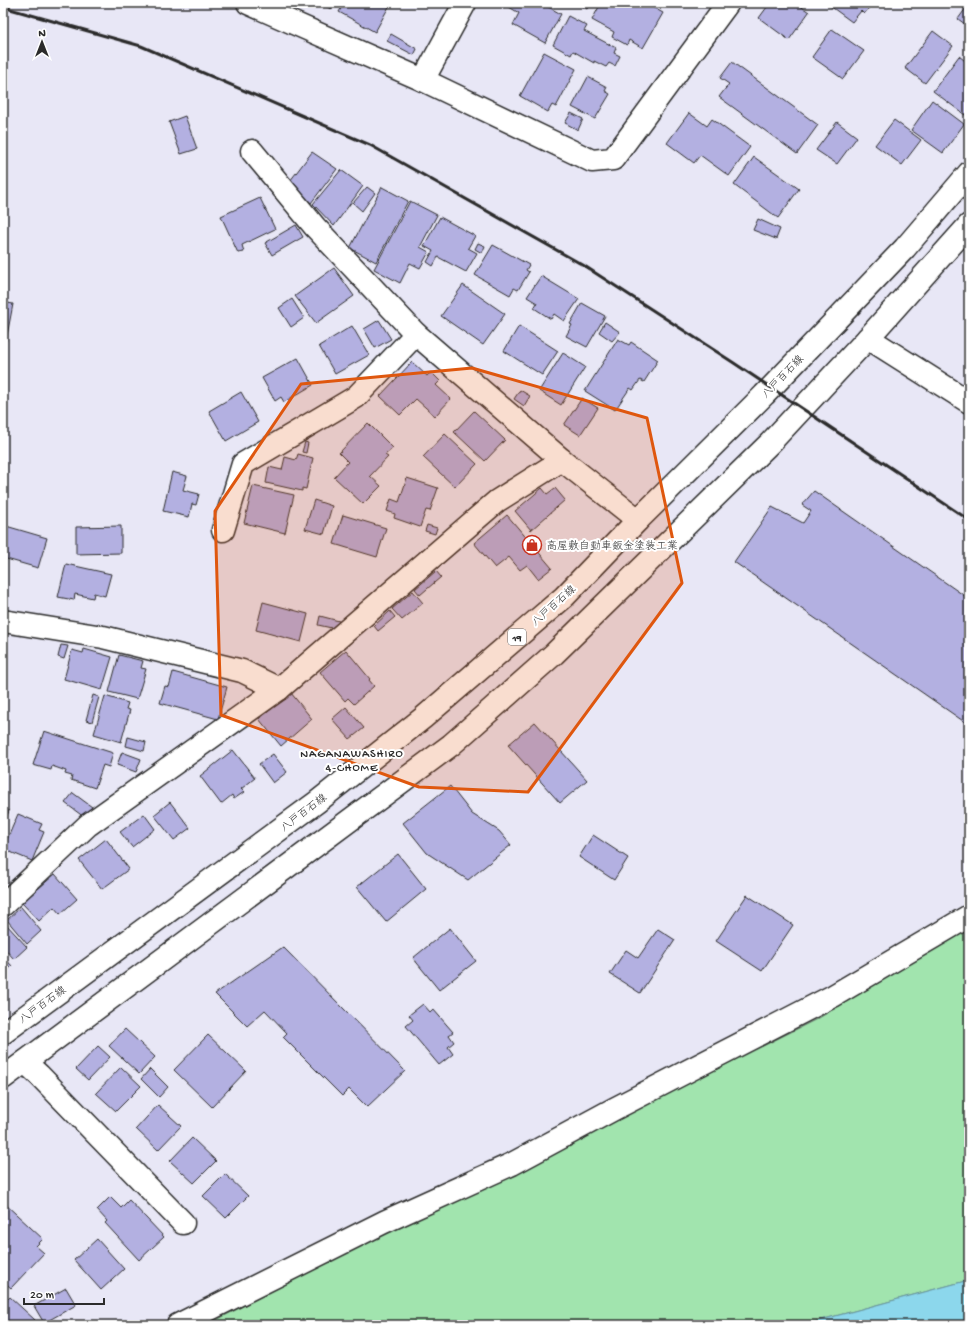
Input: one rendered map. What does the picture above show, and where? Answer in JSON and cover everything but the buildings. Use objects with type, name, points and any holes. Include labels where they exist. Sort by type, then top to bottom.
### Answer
[{"type":"street","points":[[248,3],[423,80],[592,160],[613,159],[728,3]]},
{"type":"street","points":[[423,80],[465,3]]},
{"type":"street","points":[[252,151],[315,227],[416,334],[562,460],[638,520]]},
{"type":"street","name":"八戸百石線","points":[[3,1033],[317,802],[423,718],[564,597],[638,520],[764,395],[899,254],[969,173]]},
{"type":"street","points":[[3,1078],[451,745],[554,654],[770,443],[868,338],[969,224]]},
{"type":"street","points":[[223,530],[243,464],[356,397],[416,334]]},
{"type":"street","points":[[868,338],[969,402]]},
{"type":"street","points":[[3,905],[88,825],[279,689],[497,501],[562,460]]},
{"type":"street","points":[[3,621],[103,637],[242,671],[279,689]]},
{"type":"street","points":[[178,1325],[384,1222],[512,1164],[614,1109],[833,996],[969,916]]},
{"type":"street","points":[[25,1062],[184,1223]]},
{"type":"highlighted area","points":[[472,368],[647,418],[682,583],[528,792],[419,787],[221,715],[215,511],[301,384]]},
{"type":"green space","points":[[969,928],[969,1280],[802,1325],[207,1325],[358,1246],[491,1185],[581,1137],[819,1018]]},
{"type":"water","points":[[969,1280],[969,1325],[802,1325]]},
{"type":"railway","points":[[3,7],[141,46],[370,145],[583,265],[734,363],[969,520]]},
{"type":"place","name":"高屋敷自動車鈑金塗装工業","points":[[532,545]]},
{"type":"district","name":"NAGANAWASHIRO 4-CHOME","points":[[352,760]]}]
